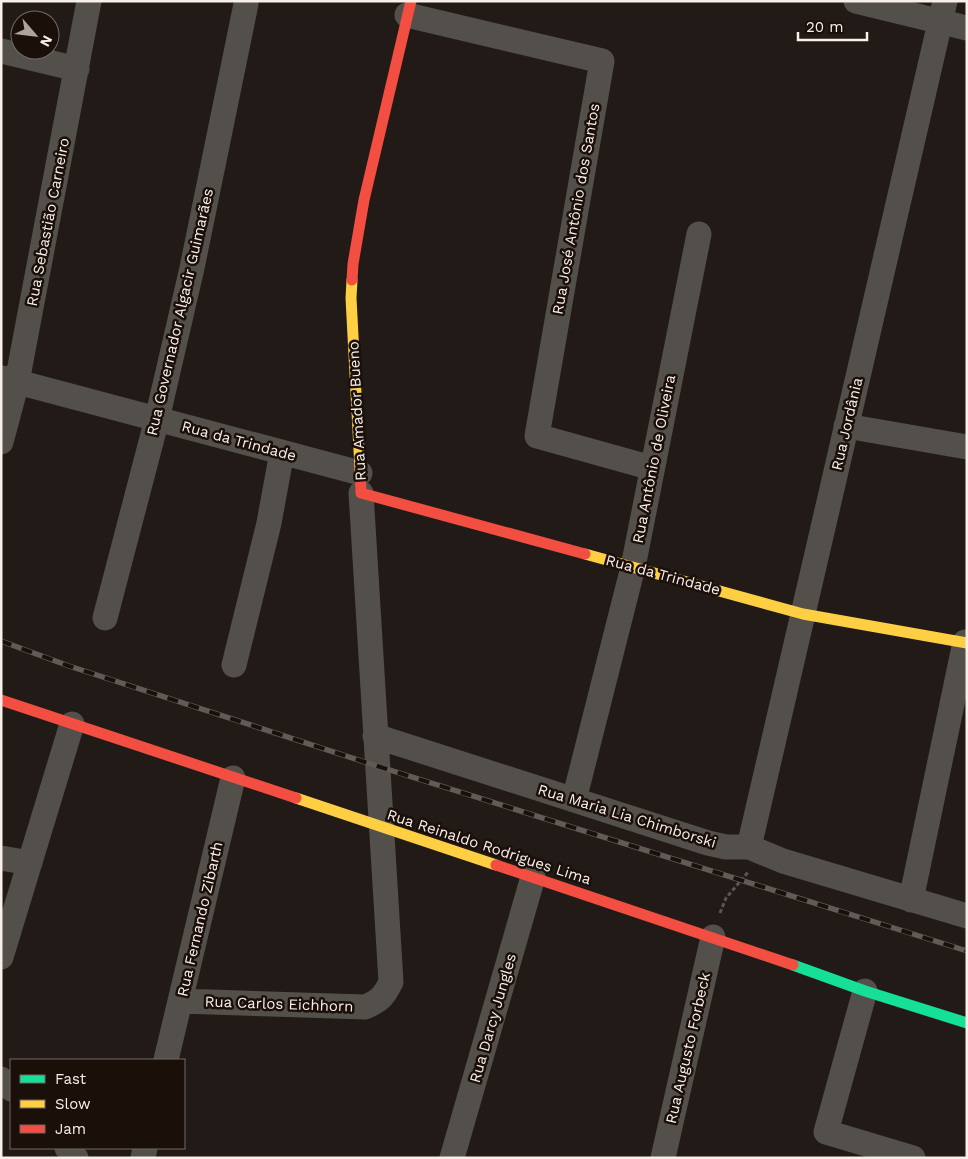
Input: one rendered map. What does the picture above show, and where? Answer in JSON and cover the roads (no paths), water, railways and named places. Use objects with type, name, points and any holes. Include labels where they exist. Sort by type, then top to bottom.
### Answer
[{"type":"main road","name":"Rua Amador Bueno","points":[[361,483],[351,298],[353,264],[364,200],[409,8]]},
{"type":"main road","name":"Rua da Trindade","points":[[361,483],[632,567],[803,614],[966,642]]},
{"type":"main road","name":"Rua Reinaldo Rodrigues Lima","points":[[1,700],[713,937],[865,991],[967,1023]]},
{"type":"street","name":"Rua Sebastião Carneiro","points":[[1,442],[9,380],[90,1]]},
{"type":"street","points":[[856,1],[943,11],[967,28]]},
{"type":"street","name":"Rua Governador Algacir Guimarães","points":[[105,618],[158,419],[192,268],[246,4]]},
{"type":"street","name":"Rua José Antônio dos Santos","points":[[409,8],[602,61],[537,436],[652,468]]},
{"type":"street","name":"Rua Jordânia","points":[[749,847],[943,11]]},
{"type":"street","points":[[1,51],[77,69]]},
{"type":"street","name":"Rua Antônio de Oliveira","points":[[574,800],[632,567],[699,234]]},
{"type":"street","name":"Rua da Trindade","points":[[9,380],[282,452],[361,483]]},
{"type":"street","points":[[846,426],[967,447]]},
{"type":"street","points":[[234,665],[269,523],[282,452]]},
{"type":"street","name":"Rua Amador Bueno","points":[[361,483],[380,827]]},
{"type":"street","points":[[911,900],[966,642]]},
{"type":"street","points":[[1,957],[72,724]]},
{"type":"street","name":"Rua Maria Lia Chimborski","points":[[375,736],[708,843],[726,847],[749,847],[783,861],[967,916]]},
{"type":"street","name":"Rua Fernando Zibarth","points":[[166,1059],[233,778]]},
{"type":"street","name":"Rua Carlos Eichhorn","points":[[180,1001],[365,1007],[385,995],[391,982],[391,967],[380,827]]},
{"type":"street","points":[[1,858],[30,863]]},
{"type":"street","name":"Rua Darcy Jungles","points":[[452,1158],[533,877]]},
{"type":"street","name":"Rua Augusto Forbeck","points":[[663,1158],[713,937]]},
{"type":"street","points":[[865,991],[826,1132],[913,1158]]},
{"type":"street","points":[[1,1079],[10,1088]]},
{"type":"railway","points":[[1,641],[69,666],[377,766],[967,951]]}]
